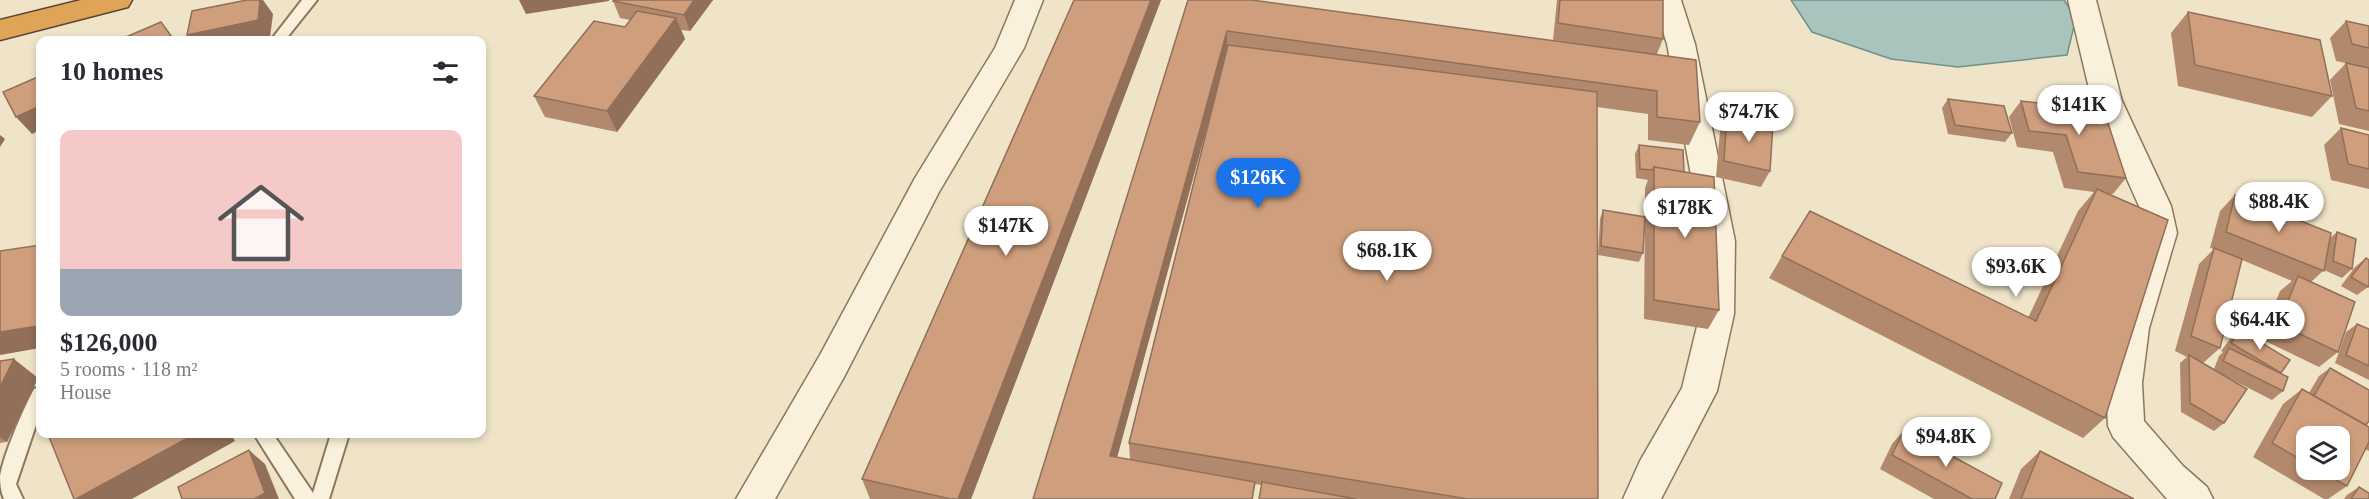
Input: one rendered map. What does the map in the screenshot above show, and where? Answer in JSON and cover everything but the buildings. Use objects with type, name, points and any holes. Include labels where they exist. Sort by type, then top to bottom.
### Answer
[{"type":"highway","points":[[0,30],[118,0]]},
{"type":"street","points":[[755,499],[832,366],[927,187],[1009,48],[1029,0]]},
{"type":"street","points":[[1642,499],[1653,473],[1699,391],[1717,314],[1719,241],[1681,44],[1667,0]]},
{"type":"street","points":[[2082,0],[2107,101],[2155,206],[2161,232],[2132,328],[2124,383],[2126,426],[2170,478],[2194,499]]},
{"type":"lane","points":[[281,36],[310,0]]},
{"type":"lane","points":[[14,499],[7,484],[36,402]]},
{"type":"lane","points":[[266,438],[306,499]]},
{"type":"lane","points":[[320,499],[339,438]]},
{"type":"water","points":[[1791,0],[2064,0],[2076,18],[2067,55],[1958,67],[1891,59],[1812,32]]}]
